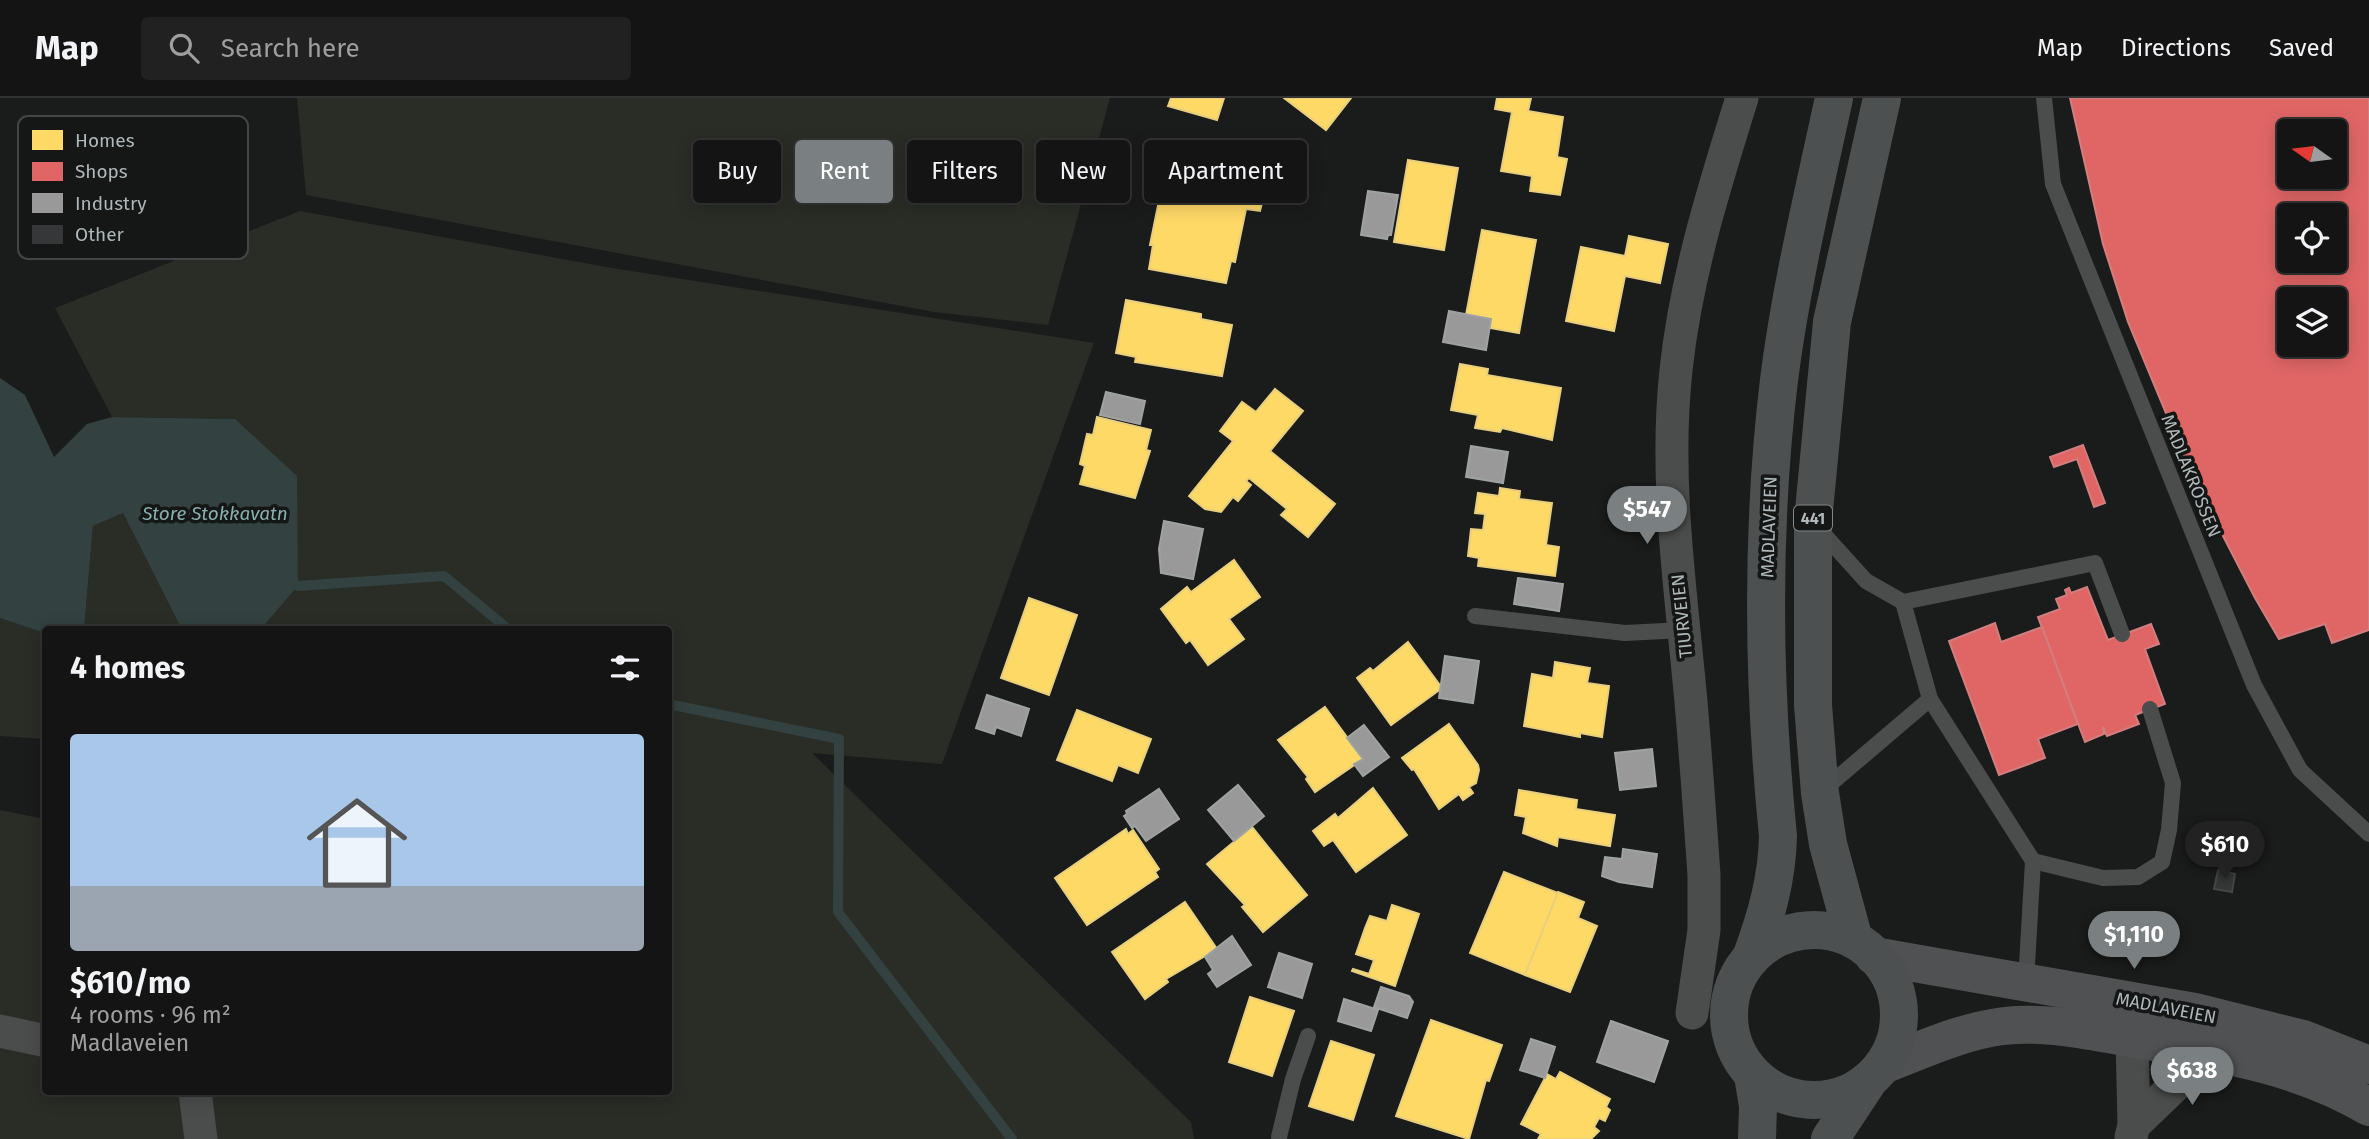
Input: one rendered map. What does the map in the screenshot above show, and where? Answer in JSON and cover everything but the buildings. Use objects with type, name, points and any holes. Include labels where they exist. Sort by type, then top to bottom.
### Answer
[{"type":"main road","name":"MADLAVEIEN","points":[[1751,958],[1768,911],[1777,869],[1778,836],[1767,591],[1770,472],[1779,380],[1793,288],[1834,98]]},
{"type":"main road","name":"441","points":[[1864,948],[1828,844],[1820,793],[1813,705],[1813,521],[1832,322],[1882,98]]},
{"type":"main road","name":"441","points":[[1830,1139],[1875,1074],[1894,1044],[1899,1021],[1897,997],[1888,974],[1864,948],[1833,932],[1811,930],[1788,934],[1768,944],[1751,958],[1737,980],[1729,1004],[1730,1030],[1738,1054],[1753,1075],[1773,1090],[1809,1100],[1845,1095],[1875,1074]]},
{"type":"main road","name":"MADLAVEIEN","points":[[1864,948],[2026,982],[2195,1012],[2303,1039],[2369,1065]]},
{"type":"main road","name":"MADLAVEIEN","points":[[1875,1074],[1952,1039],[2004,1026],[2069,1026],[2212,1050],[2289,1069],[2369,1107]]},
{"type":"main road","name":"441","points":[[1753,1075],[1758,1106],[1757,1139]]},
{"type":"street","name":"TIURVEIEN","points":[[1692,1013],[1704,930],[1704,876],[1674,543],[1673,443],[1676,371],[1702,224],[1739,98]]},
{"type":"street","points":[[0,1031],[42,1040]]},
{"type":"street","points":[[2132,1038],[2132,1132]]},
{"type":"street","points":[[2132,1132],[2212,1050]]},
{"type":"street","points":[[195,1095],[201,1139]]},
{"type":"lane","name":"MADLAKROSSEN","points":[[2044,98],[2053,184],[2254,685],[2300,770],[2369,834]]},
{"type":"lane","points":[[1813,521],[1866,581],[1903,602],[2095,563],[2122,634]]},
{"type":"lane","points":[[1903,602],[1930,699],[2033,861],[2026,982]]},
{"type":"lane","points":[[1475,615],[1625,634],[1683,629]]},
{"type":"lane","points":[[1820,793],[1930,699]]},
{"type":"lane","points":[[2033,861],[2103,878],[2138,877],[2162,862],[2169,830],[2173,783],[2150,709]]},
{"type":"lane","points":[[1279,1137],[1293,1079],[1308,1036]]},
{"type":"shaded area","points":[[297,98],[1110,98],[1099,140],[1036,140],[1036,203],[1081,203],[1048,325],[934,312],[306,195]]},
{"type":"shaded area","points":[[300,211],[612,268],[1094,343],[942,764],[812,753],[1191,1122],[1194,1139],[0,1139],[0,810],[42,818],[42,1095],[672,1095],[672,626],[263,626],[298,586],[235,419],[112,417],[55,308],[179,259],[248,259],[248,232]]},
{"type":"shaded area","points":[[123,513],[180,626],[84,626],[93,526]]},
{"type":"shaded area","points":[[0,618],[42,631],[42,739],[0,736]]},
{"type":"water","name":"Store Stokkavatn","points":[[0,378],[25,395],[54,457],[87,424],[112,417],[235,419],[297,476],[298,586],[263,626],[180,626],[123,513],[93,526],[84,626],[42,626],[42,632],[0,618]]},
{"type":"waterway","points":[[298,586],[444,576],[504,626]]},
{"type":"waterway","points":[[672,705],[839,739],[838,912],[1012,1139]]}]
